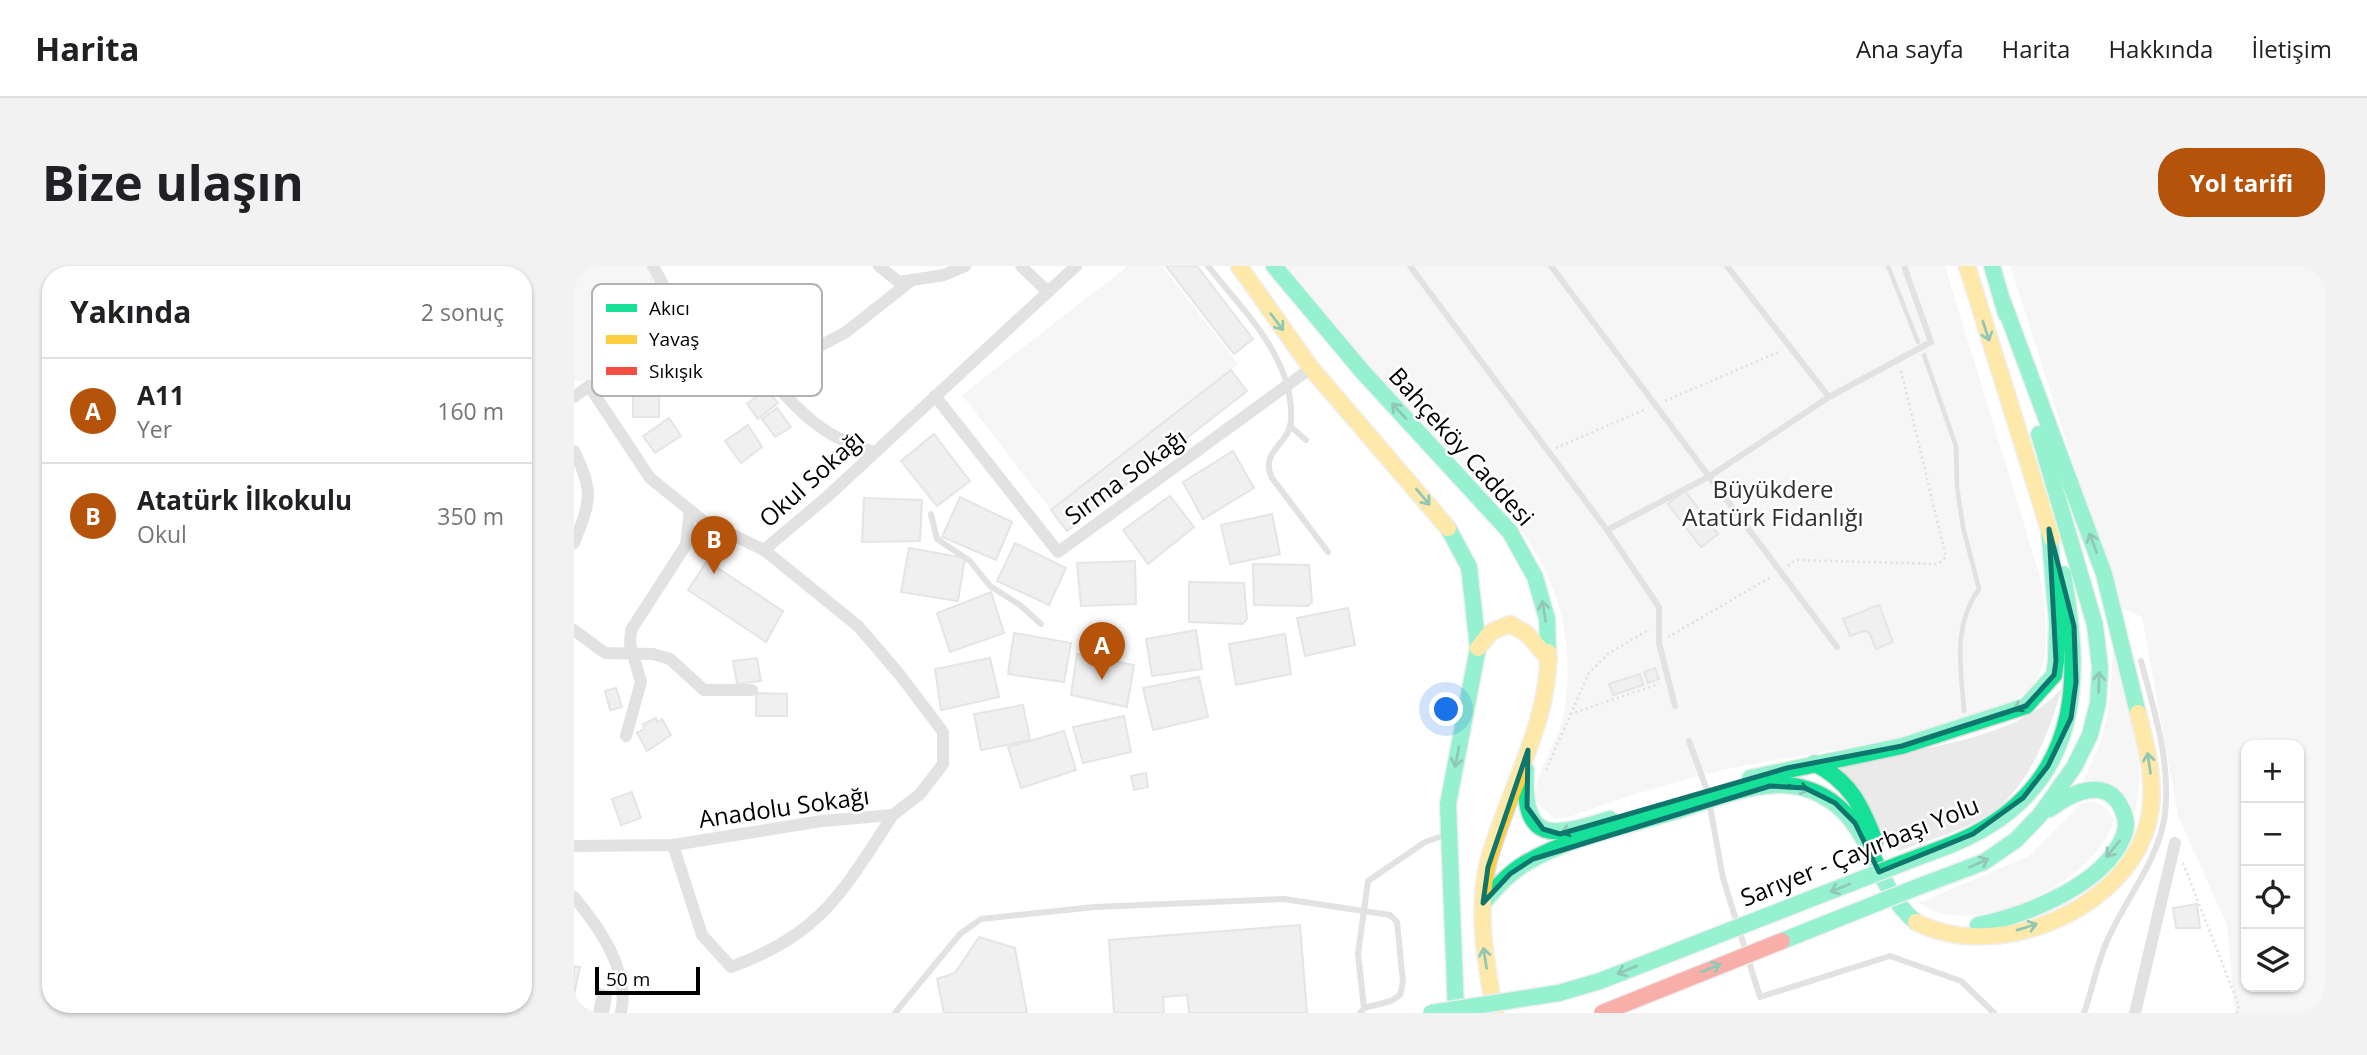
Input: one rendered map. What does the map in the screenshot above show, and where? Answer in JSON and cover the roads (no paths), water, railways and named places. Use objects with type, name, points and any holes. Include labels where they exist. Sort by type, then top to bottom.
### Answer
[{"type":"main road","points":[[1239,266],[1311,368],[1428,502],[1462,549],[1469,567],[1478,648],[1448,804],[1451,941],[1456,1013]]},
{"type":"main road","name":"Bahçeköy Caddesi","points":[[1274,266],[1362,371],[1510,532],[1526,555],[1545,608],[1549,660],[1544,699],[1488,867],[1483,903],[1481,938],[1495,1013]]},
{"type":"main road","name":"Sarıyer - Çayırbaşı Yolu","points":[[1431,1013],[1559,993],[1600,981],[1903,863],[1973,834],[1995,821],[2023,798],[2048,766],[2071,718],[2076,682],[2076,653],[2063,573],[1965,266]]},
{"type":"main road","points":[[1602,1013],[1984,862],[2003,851],[2040,815],[2074,768],[2090,735],[2098,703],[2099,668],[2095,625],[1992,266]]},
{"type":"main road","points":[[1528,750],[1525,783],[1527,807],[1543,829],[1560,834],[1708,796],[1770,786],[1790,785],[1805,788],[1835,803],[1855,823],[1895,903],[1909,920],[1938,933],[1969,936],[2009,932],[2056,918],[2082,906],[2104,890],[2123,872],[2139,847],[2151,806],[2151,764],[2100,560],[2003,302]]},
{"type":"main road","points":[[1483,903],[1510,874],[1533,859],[1600,834],[1814,763],[1902,746],[2026,706],[2054,675],[2056,661],[2057,622],[2049,528]]},
{"type":"main road","points":[[1478,648],[1499,627],[1510,624],[1521,628],[1532,638],[1549,660]]},
{"type":"main road","points":[[1814,763],[1833,771],[1851,785],[1865,813],[1893,886],[1914,912],[1946,925],[1983,924],[2013,916],[2039,907],[2070,890],[2109,854],[2123,837],[2126,822],[2116,799],[2095,789],[2081,791],[2040,815]]},
{"type":"street","points":[[653,266],[663,284]]},
{"type":"street","points":[[879,266],[899,282],[944,275],[965,266]]},
{"type":"street","points":[[1021,266],[1048,292]]},
{"type":"street","name":"Okul Sokağı","points":[[943,732],[858,626],[764,550],[875,452],[1076,266]]},
{"type":"street","points":[[822,345],[846,332],[912,280]]},
{"type":"street","name":"Sırma Sokağı","points":[[935,396],[1058,552],[1311,368]]},
{"type":"street","points":[[589,386],[592,391]]},
{"type":"street","points":[[574,397],[592,386]]},
{"type":"street","points":[[596,396],[650,478],[702,520],[764,550]]},
{"type":"street","points":[[787,396],[817,426],[854,446],[875,452]]},
{"type":"street","points":[[574,451],[587,477],[588,506],[574,543]]},
{"type":"street","points":[[626,736],[641,682],[633,655],[631,630],[686,545],[690,510]]},
{"type":"street","points":[[574,630],[605,653],[653,654],[670,659],[704,690],[752,690]]},
{"type":"street","name":"Anadolu Sokağı","points":[[575,848],[673,845],[810,822],[893,816],[920,794],[943,764],[943,732]]},
{"type":"street","points":[[673,845],[702,935],[731,967],[760,957],[811,926],[841,895],[893,816]]},
{"type":"street","points":[[2135,1013],[2175,843]]},
{"type":"street","points":[[574,897],[589,915],[620,975],[621,1013]]},
{"type":"lane","points":[[1208,266],[1272,346],[1286,387],[1290,426],[1268,458],[1269,472],[1328,552]]},
{"type":"lane","points":[[1410,266],[1607,530],[1659,607],[1659,643],[1675,706]]},
{"type":"lane","points":[[1551,266],[1838,647]]},
{"type":"lane","points":[[1727,266],[1829,397]]},
{"type":"lane","points":[[1607,530],[1710,476],[1829,397],[1931,342],[1904,266]]},
{"type":"lane","points":[[1290,426],[1306,440]]},
{"type":"lane","points":[[931,514],[937,539],[970,561],[990,586],[1020,605],[1041,624]]},
{"type":"lane","points":[[2084,1013],[2106,942],[2156,852],[2165,815],[2166,777],[2158,724],[2141,661]]},
{"type":"lane","points":[[1689,741],[1708,796],[1723,878],[1760,997],[1890,956],[1961,981],[1994,1013]]},
{"type":"lane","points":[[895,1013],[960,934],[981,919],[1095,907],[1284,898],[1328,903],[1364,913],[1390,915],[1397,922],[1402,982],[1400,995],[1362,1011],[1358,954],[1364,913],[1368,881],[1425,842],[1450,834]]},
{"type":"waterway","points":[[1888,266],[1918,342]]},
{"type":"waterway","points":[[1924,355],[1956,446],[1957,487],[1963,527],[1979,589],[1965,618],[1960,648],[1964,711]]},
{"type":"place","name":"Atatürk İlkokulu","points":[[714,574]]},
{"type":"place","name":"A11","points":[[1102,680]]},
{"type":"park label","name":"Büyükdere Atatürk Fidanlığı","points":[[1773,504]]}]
